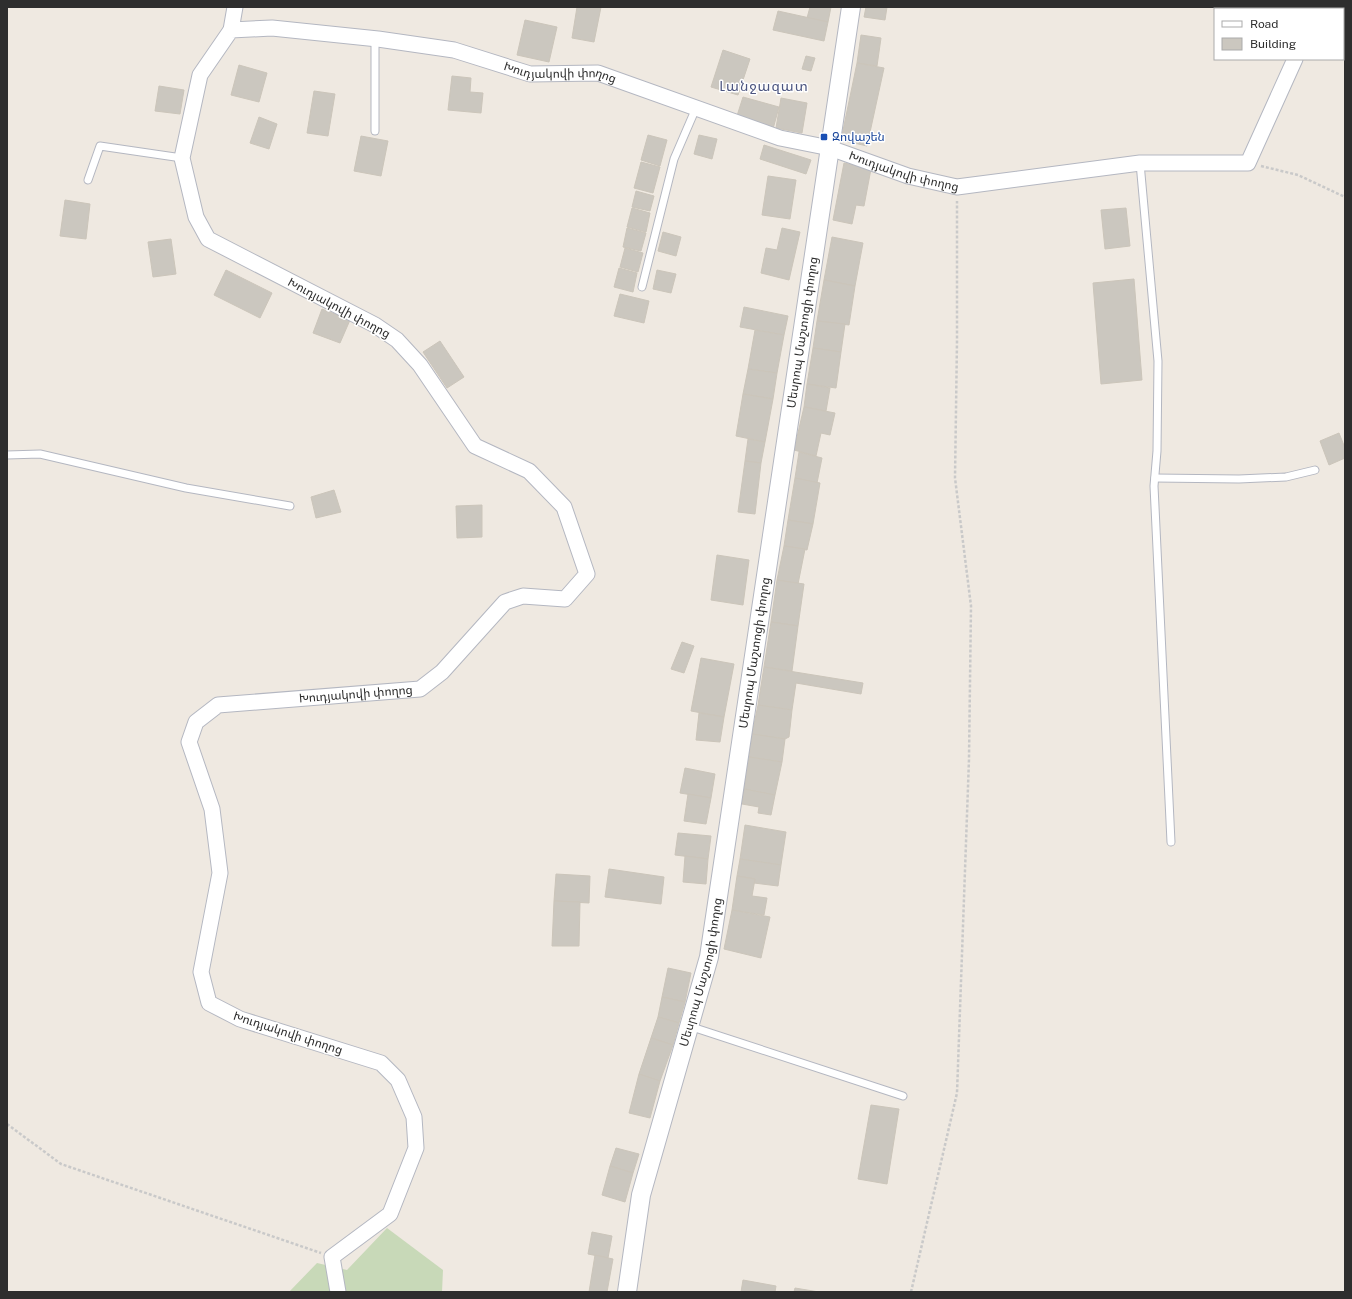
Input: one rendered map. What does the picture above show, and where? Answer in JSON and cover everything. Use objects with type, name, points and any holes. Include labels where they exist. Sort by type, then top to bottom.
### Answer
[{"type":"street","points":[[231,30],[235,7]]},
{"type":"street","name":"Մեսրոպ Մաշտոցի փողոց","points":[[627,1292],[641,1195],[709,957],[852,7]]},
{"type":"street","name":"Խուդյակովի փողոց","points":[[332,1257],[390,1214],[416,1148],[414,1117],[398,1080],[381,1063],[240,1019],[209,1003],[201,972],[220,873],[212,809],[190,742],[196,722],[218,705],[420,689],[442,672],[505,602],[523,596],[565,599],[587,574],[564,507],[529,471],[475,446],[420,365],[397,340],[375,325],[208,239],[196,217],[182,158],[200,75],[231,30],[272,28],[375,38],[454,50],[530,74],[598,73],[780,138],[830,148],[908,176],[957,187],[1140,163],[1248,163]]},
{"type":"street","points":[[1248,163],[1295,60]]},
{"type":"street","points":[[332,1257],[338,1292]]},
{"type":"lane","points":[[375,38],[375,132]]},
{"type":"lane","points":[[642,288],[674,159],[696,108]]},
{"type":"lane","points":[[88,180],[100,146],[182,158]]},
{"type":"lane","points":[[1140,163],[1158,361],[1157,451],[1154,486],[1171,842]]},
{"type":"lane","points":[[7,455],[40,454],[186,488],[290,506]]},
{"type":"lane","points":[[1155,478],[1239,479],[1286,477],[1315,470]]},
{"type":"lane","points":[[689,1026],[903,1096]]},
{"type":"path","points":[[1248,163],[1298,175],[1345,197]]},
{"type":"path","points":[[911,1292],[957,1093],[969,760],[971,606],[955,478],[957,187]]},
{"type":"path","points":[[7,1124],[61,1164],[332,1257]]},
{"type":"green space","points":[[387,1228],[443,1270],[442,1292],[289,1292],[317,1263],[347,1270]]},
{"type":"building","points":[[577,7],[601,7],[594,42],[572,38]]},
{"type":"building","points":[[810,7],[831,7],[828,22],[807,18]]},
{"type":"building","points":[[866,7],[887,7],[885,20],[864,17]]},
{"type":"building","points":[[778,11],[828,22],[824,41],[773,30]]},
{"type":"building","points":[[525,20],[557,27],[549,62],[517,55]]},
{"type":"building","points":[[861,35],[881,38],[877,66],[857,63]]},
{"type":"building","points":[[723,50],[750,59],[738,95],[711,87]]},
{"type":"building","points":[[806,56],[815,58],[811,71],[802,69]]},
{"type":"building","points":[[857,63],[884,68],[867,146],[841,140]]},
{"type":"building","points":[[239,65],[267,73],[259,102],[231,95]]},
{"type":"building","points":[[452,76],[471,78],[470,92],[483,93],[481,113],[448,110]]},
{"type":"building","points":[[159,86],[184,90],[180,114],[155,111]]},
{"type":"building","points":[[314,91],[335,94],[328,136],[307,133]]},
{"type":"building","points":[[743,97],[779,107],[773,129],[736,119]]},
{"type":"building","points":[[781,98],[807,103],[802,133],[776,128]]},
{"type":"building","points":[[259,117],[277,124],[269,149],[250,143]]},
{"type":"building","points":[[648,135],[667,140],[660,166],[641,160]]},
{"type":"building","points":[[699,135],[717,139],[712,159],[694,154]]},
{"type":"building","points":[[361,136],[388,141],[381,176],[354,171]]},
{"type":"building","points":[[764,145],[811,160],[806,174],[760,159]]},
{"type":"building","points":[[641,162],[660,167],[653,193],[634,188]]},
{"type":"building","points":[[844,163],[871,169],[864,206],[856,205],[852,224],[833,220]]},
{"type":"building","points":[[768,176],[796,180],[790,219],[762,215]]},
{"type":"building","points":[[636,191],[654,196],[650,211],[632,207]]},
{"type":"building","points":[[65,200],[90,204],[86,239],[60,236]]},
{"type":"building","points":[[632,208],[650,213],[646,232],[627,227]]},
{"type":"building","points":[[1126,208],[1130,246],[1105,249],[1101,210]]},
{"type":"building","points":[[627,228],[646,233],[641,251],[623,247]]},
{"type":"building","points":[[782,228],[800,232],[789,280],[761,273],[766,248],[777,250]]},
{"type":"building","points":[[663,232],[681,237],[676,256],[658,251]]},
{"type":"building","points":[[832,237],[863,243],[855,286],[824,280]]},
{"type":"building","points":[[171,239],[176,274],[153,277],[148,242]]},
{"type":"building","points":[[625,248],[643,253],[638,272],[620,267]]},
{"type":"building","points":[[619,268],[637,273],[633,292],[614,287]]},
{"type":"building","points":[[226,270],[272,293],[260,318],[214,295]]},
{"type":"building","points":[[657,270],[676,274],[671,293],[653,289]]},
{"type":"building","points":[[1134,279],[1142,380],[1101,384],[1093,283]]},
{"type":"building","points":[[824,280],[855,286],[849,325],[817,321]]},
{"type":"building","points":[[620,294],[649,301],[644,323],[614,316]]},
{"type":"building","points":[[744,307],[788,316],[784,335],[740,327]]},
{"type":"building","points":[[322,309],[350,320],[340,343],[313,333]]},
{"type":"building","points":[[817,321],[845,324],[841,352],[813,348]]},
{"type":"building","points":[[755,330],[784,335],[777,373],[748,369]]},
{"type":"building","points":[[440,341],[464,377],[447,388],[423,352]]},
{"type":"building","points":[[813,348],[841,352],[836,388],[807,384]]},
{"type":"building","points":[[748,369],[777,373],[773,399],[743,394]]},
{"type":"building","points":[[807,384],[830,388],[826,411],[804,407]]},
{"type":"building","points":[[743,394],[773,399],[765,442],[736,436]]},
{"type":"building","points":[[804,407],[835,413],[830,435],[821,433],[816,456],[794,450]]},
{"type":"building","points":[[1339,433],[1345,448],[1345,458],[1329,465],[1320,441]]},
{"type":"building","points":[[748,439],[765,442],[761,463],[745,461]]},
{"type":"building","points":[[799,452],[822,458],[817,483],[795,478]]},
{"type":"building","points":[[745,461],[761,463],[755,514],[738,512]]},
{"type":"building","points":[[795,478],[820,483],[813,524],[788,520]]},
{"type":"building","points":[[334,490],[341,512],[316,518],[311,497]]},
{"type":"building","points":[[482,505],[482,537],[457,538],[456,506]]},
{"type":"building","points":[[788,520],[813,524],[807,550],[784,546]]},
{"type":"building","points":[[784,546],[805,549],[798,584],[777,580]]},
{"type":"building","points":[[717,555],[749,560],[743,605],[711,600]]},
{"type":"building","points":[[777,580],[804,584],[798,626],[771,622]]},
{"type":"building","points":[[771,622],[798,626],[792,671],[764,667]]},
{"type":"building","points":[[682,642],[694,646],[684,673],[671,669]]},
{"type":"building","points":[[701,658],[734,664],[724,717],[691,711]]},
{"type":"building","points":[[764,667],[863,683],[861,694],[796,683],[792,710],[758,705]]},
{"type":"building","points":[[758,705],[792,710],[789,737],[785,739],[752,734]]},
{"type":"building","points":[[699,713],[724,717],[720,742],[696,740]]},
{"type":"building","points":[[752,734],[785,739],[782,762],[749,757]]},
{"type":"building","points":[[749,757],[782,762],[775,795],[744,789]]},
{"type":"building","points":[[685,768],[715,774],[711,798],[680,793]]},
{"type":"building","points":[[744,789],[775,795],[771,815],[758,813],[759,807],[742,804]]},
{"type":"building","points":[[688,794],[711,798],[706,824],[684,821]]},
{"type":"building","points":[[745,825],[786,832],[781,865],[740,859]]},
{"type":"building","points":[[678,833],[711,836],[708,859],[675,855]]},
{"type":"building","points":[[685,856],[708,859],[706,884],[683,882]]},
{"type":"building","points":[[740,859],[781,865],[778,886],[754,883],[755,879],[737,876]]},
{"type":"building","points":[[609,869],[664,877],[661,904],[605,897]]},
{"type":"building","points":[[556,874],[590,876],[589,903],[554,901]]},
{"type":"building","points":[[737,876],[755,879],[752,896],[767,898],[764,915],[732,910]]},
{"type":"building","points":[[554,901],[580,902],[579,946],[552,946]]},
{"type":"building","points":[[732,910],[770,917],[761,958],[724,949]]},
{"type":"building","points":[[668,968],[691,973],[685,1002],[662,997]]},
{"type":"building","points":[[662,997],[685,1002],[679,1023],[658,1017]]},
{"type":"building","points":[[658,1017],[679,1023],[673,1045],[651,1038]]},
{"type":"building","points":[[651,1038],[673,1045],[660,1081],[639,1074]]},
{"type":"building","points":[[639,1074],[660,1081],[650,1118],[629,1113]]},
{"type":"building","points":[[871,1105],[899,1109],[887,1184],[858,1179]]},
{"type":"building","points":[[616,1148],[639,1154],[633,1173],[610,1166]]},
{"type":"building","points":[[610,1166],[633,1173],[625,1202],[602,1195]]},
{"type":"building","points":[[592,1232],[612,1236],[608,1258],[588,1254]]},
{"type":"building","points":[[595,1255],[613,1259],[607,1292],[589,1292]]},
{"type":"building","points":[[743,1280],[776,1286],[775,1292],[741,1292]]},
{"type":"building","points":[[795,1288],[819,1292],[794,1292]]},
{"type":"place","name":"Զովաշեն","points":[[824,137]]},
{"type":"district","name":"Լանջազատ","points":[[764,86]]}]
